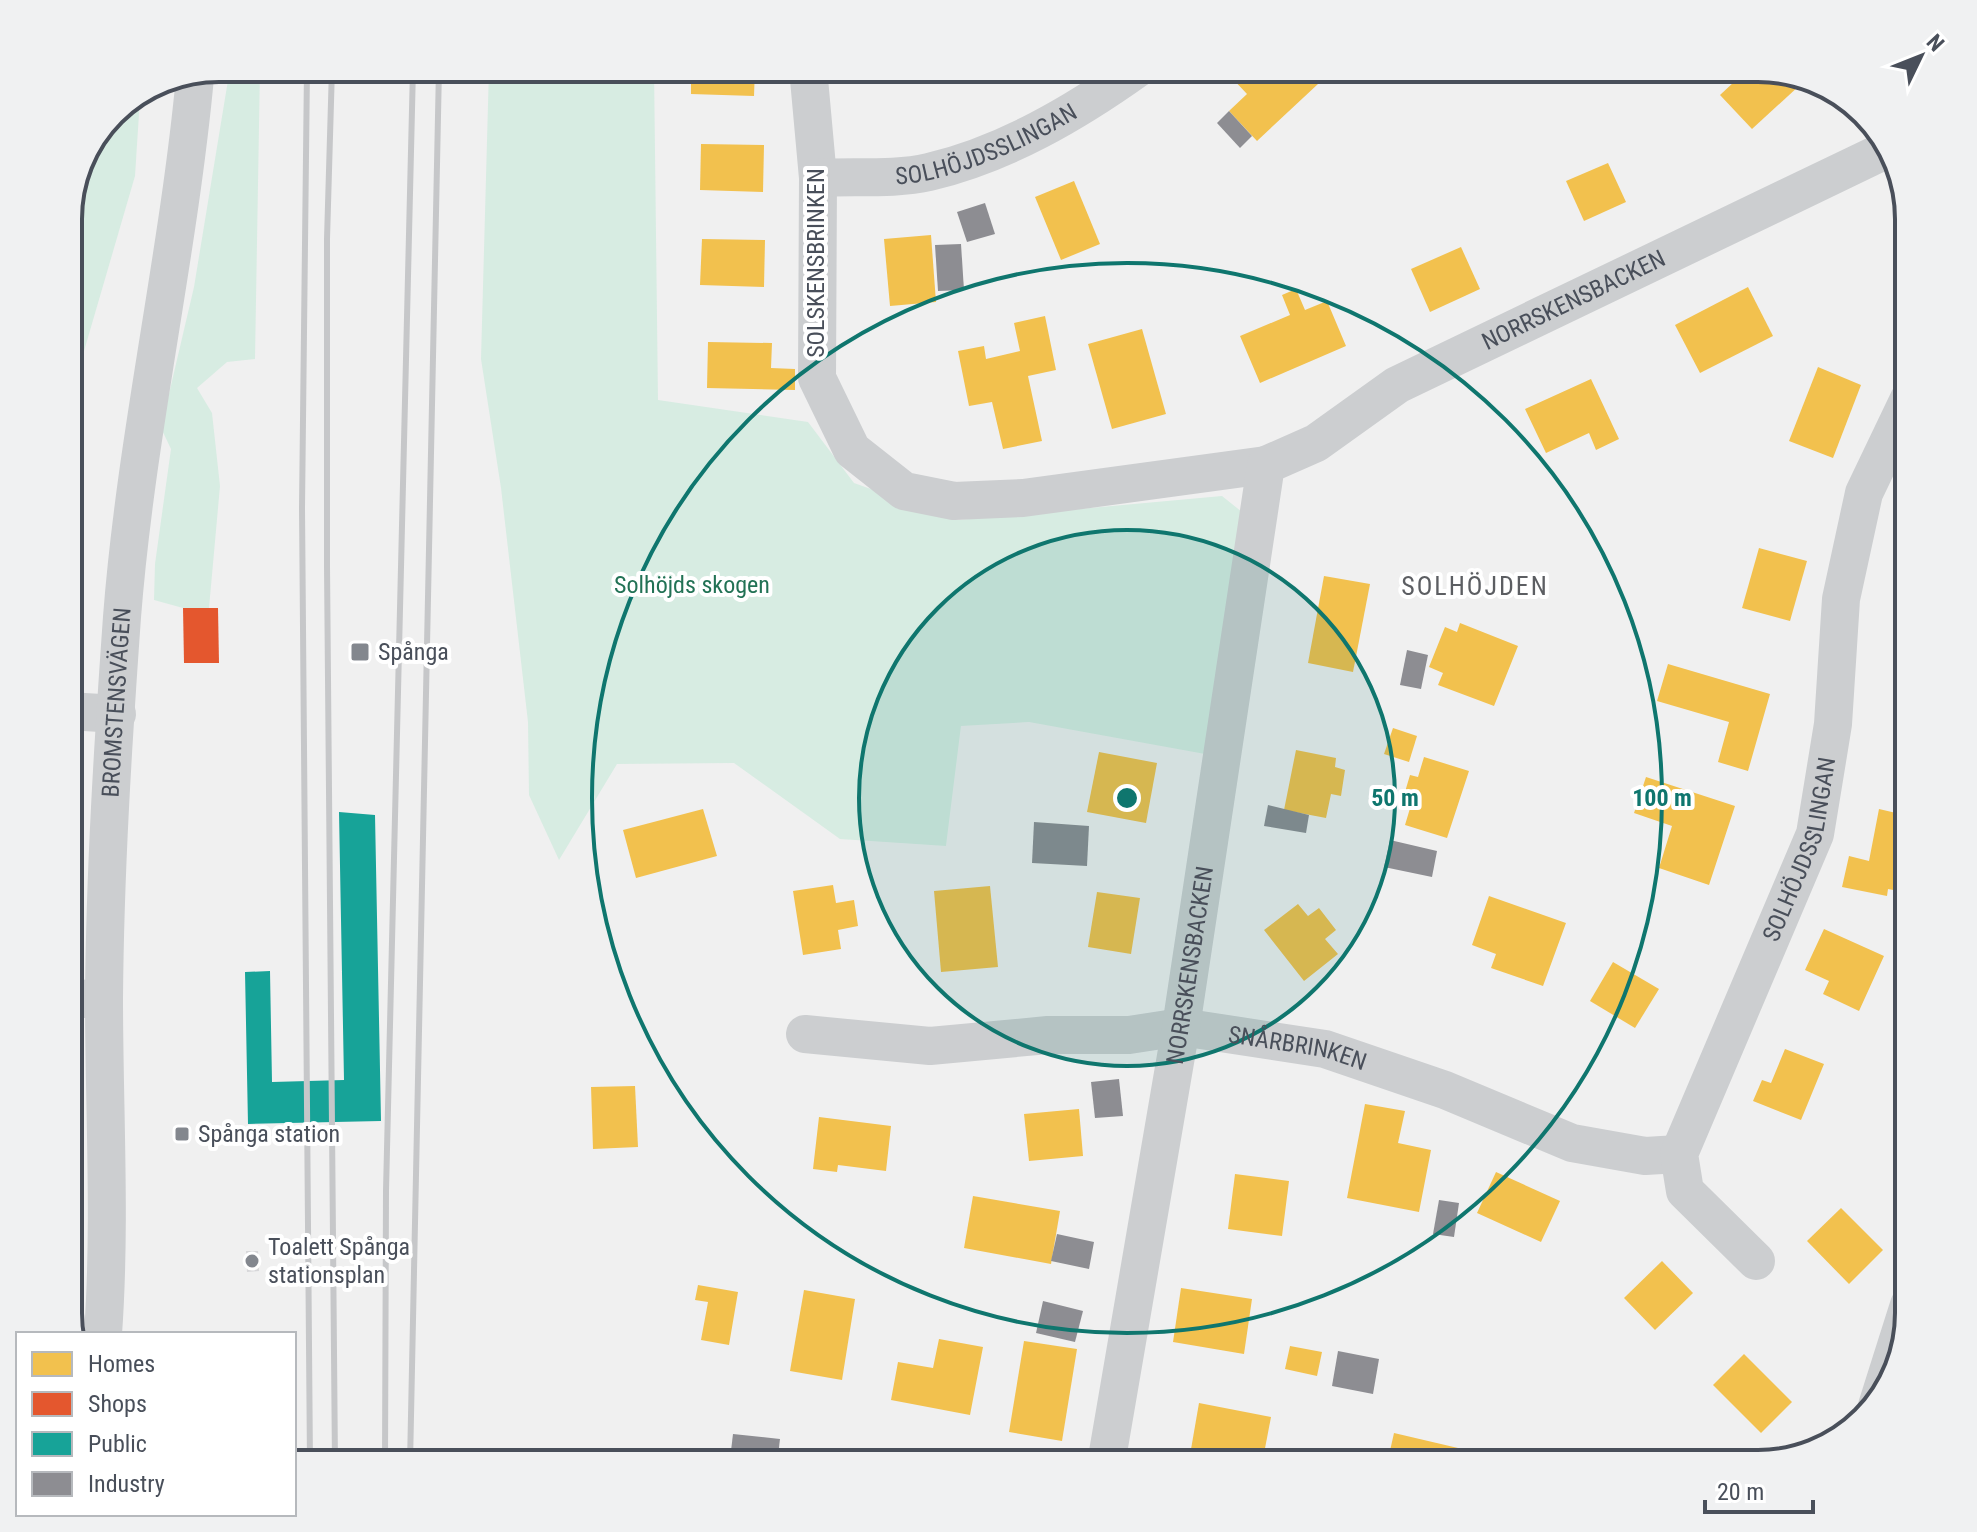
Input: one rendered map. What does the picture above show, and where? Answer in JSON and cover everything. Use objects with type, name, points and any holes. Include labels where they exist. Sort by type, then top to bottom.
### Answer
[{"type":"street","name":"SOLSKENSBRINKEN","points":[[809,82],[818,178],[817,378],[852,450]]},
{"type":"street","name":"SOLHÖJDSSLINGAN","points":[[818,178],[927,173],[1014,143],[1118,82]]},
{"type":"street","name":"BROMSTENSVÄGEN","points":[[103,1332],[107,1268],[86,999],[105,916],[117,714],[137,469],[187,162],[194,85]]},
{"type":"street","name":"NORRSKENSBACKEN","points":[[852,450],[904,491],[954,501],[1023,498],[1266,465],[1316,443],[1397,385],[1878,154]]},
{"type":"street","name":"SOLHÖJDSSLINGAN","points":[[1679,1154],[1815,834],[1833,724],[1841,599],[1864,493],[1895,428]]},
{"type":"street","name":"NORRSKENSBACKEN","points":[[1108,1450],[1181,1027],[1266,465]]},
{"type":"street","points":[[82,712],[117,714]]},
{"type":"street","name":"SNÅRBRINKEN","points":[[805,1034],[930,1046],[1048,1035],[1129,1035],[1181,1027],[1325,1049],[1445,1090],[1572,1143],[1645,1156],[1679,1154]]},
{"type":"street","points":[[1679,1154],[1685,1191],[1756,1261]]},
{"type":"green space","points":[[228,82],[260,82],[255,359],[227,362],[197,388],[212,413],[220,486],[209,608],[183,608],[154,600],[155,564],[171,449],[161,428],[194,287]]},
{"type":"green space","name":"Solhöjds skogen","points":[[489,82],[654,82],[658,400],[808,422],[854,483],[958,520],[1222,496],[1242,512],[1205,754],[1029,722],[961,726],[946,846],[840,839],[734,763],[617,764],[559,860],[529,795],[528,722],[501,488],[481,359]]},
{"type":"green space","points":[[139,108],[135,176],[82,358],[82,210],[87,183],[96,158],[110,136]]},
{"type":"building: Homes","points":[[691,82],[754,82],[754,96],[691,94]]},
{"type":"building: Homes","points":[[1236,82],[1318,84],[1257,141],[1229,111],[1247,94]]},
{"type":"building: Homes","points":[[1734,82],[1776,83],[1797,88],[1752,129],[1720,95]]},
{"type":"building: Homes","points":[[701,144],[764,145],[763,192],[700,190]]},
{"type":"building: Homes","points":[[1608,163],[1626,202],[1584,221],[1566,181]]},
{"type":"building: Homes","points":[[1074,181],[1100,244],[1061,260],[1035,197]]},
{"type":"building: Homes","points":[[931,235],[936,302],[890,306],[884,239]]},
{"type":"building: Homes","points":[[702,239],[765,240],[764,287],[700,285]]},
{"type":"building: Homes","points":[[1461,247],[1480,289],[1430,312],[1411,269]]},
{"type":"building: Homes","points":[[1748,287],[1773,336],[1700,373],[1675,325]]},
{"type":"building: Homes","points":[[1296,289],[1305,310],[1327,301],[1346,346],[1260,383],[1240,336],[1290,315],[1282,295]]},
{"type":"building: Homes","points":[[1045,316],[1056,370],[1028,376],[1042,441],[1003,449],[992,402],[969,406],[958,351],[984,346],[986,359],[1020,351],[1014,323]]},
{"type":"building: Homes","points":[[1142,329],[1166,414],[1112,429],[1088,344]]},
{"type":"building: Homes","points":[[708,342],[772,343],[771,368],[795,369],[795,390],[707,388]]},
{"type":"building: Homes","points":[[1818,367],[1861,385],[1833,458],[1789,441]]},
{"type":"building: Homes","points":[[1591,379],[1619,439],[1596,450],[1589,433],[1546,453],[1525,409]]},
{"type":"building: Homes","points":[[1759,548],[1807,561],[1790,621],[1742,608]]},
{"type":"building: Homes","points":[[1324,576],[1370,584],[1353,672],[1308,663]]},
{"type":"building: Homes","points":[[1460,623],[1518,646],[1494,706],[1438,685],[1443,673],[1429,667],[1445,627],[1457,632]]},
{"type":"building: Homes","points":[[1668,664],[1770,694],[1748,771],[1718,762],[1729,722],[1657,701]]},
{"type":"building: Homes","points":[[1393,728],[1417,736],[1409,762],[1384,754]]},
{"type":"building: Homes","points":[[1296,750],[1336,758],[1335,767],[1345,770],[1341,796],[1331,794],[1326,818],[1284,810]]},
{"type":"building: Homes","points":[[1099,752],[1157,763],[1146,823],[1087,812]]},
{"type":"building: Homes","points":[[1424,757],[1469,771],[1447,838],[1405,825],[1411,805],[1402,802],[1410,775],[1418,777]]},
{"type":"building: Homes","points":[[1646,777],[1735,806],[1709,885],[1659,868],[1672,826],[1634,813]]},
{"type":"building: Homes","points":[[703,809],[717,856],[636,878],[623,830]]},
{"type":"building: Homes","points":[[1879,809],[1895,813],[1895,890],[1888,889],[1887,896],[1842,887],[1849,856],[1869,861]]},
{"type":"building: Homes","points":[[833,885],[836,903],[854,900],[858,926],[838,930],[841,949],[803,955],[793,891]]},
{"type":"building: Homes","points":[[990,886],[998,967],[941,972],[934,891]]},
{"type":"building: Homes","points":[[1097,892],[1140,898],[1131,954],[1088,947]]},
{"type":"building: Homes","points":[[1489,896],[1566,923],[1543,986],[1491,968],[1496,954],[1472,945]]},
{"type":"building: Homes","points":[[1298,904],[1308,916],[1319,908],[1336,930],[1325,939],[1338,954],[1304,981],[1264,930]]},
{"type":"building: Homes","points":[[1824,929],[1884,956],[1859,1011],[1823,994],[1829,981],[1805,970]]},
{"type":"building: Homes","points":[[1613,962],[1659,989],[1635,1028],[1590,1001]]},
{"type":"building: Homes","points":[[1785,1049],[1824,1064],[1801,1120],[1753,1101],[1762,1080],[1771,1083]]},
{"type":"building: Homes","points":[[635,1086],[638,1147],[593,1149],[591,1087]]},
{"type":"building: Homes","points":[[1365,1104],[1405,1111],[1398,1143],[1431,1150],[1419,1212],[1347,1198]]},
{"type":"building: Homes","points":[[1079,1109],[1083,1156],[1029,1161],[1024,1114]]},
{"type":"building: Homes","points":[[819,1117],[891,1126],[886,1171],[838,1165],[837,1172],[813,1169]]},
{"type":"building: Homes","points":[[1496,1172],[1560,1201],[1541,1242],[1477,1213]]},
{"type":"building: Homes","points":[[1235,1174],[1289,1181],[1282,1236],[1228,1229]]},
{"type":"building: Homes","points":[[973,1196],[1060,1211],[1051,1264],[964,1248]]},
{"type":"building: Homes","points":[[1841,1208],[1883,1250],[1849,1284],[1807,1241]]},
{"type":"building: Homes","points":[[1662,1261],[1693,1293],[1655,1330],[1624,1298]]},
{"type":"building: Homes","points":[[698,1285],[738,1292],[729,1345],[701,1340],[708,1302],[695,1300]]},
{"type":"building: Homes","points":[[1181,1288],[1252,1299],[1244,1354],[1173,1342]]},
{"type":"building: Homes","points":[[804,1290],[855,1299],[842,1380],[790,1371]]},
{"type":"building: Homes","points":[[939,1339],[983,1347],[970,1415],[891,1400],[898,1362],[933,1368]]},
{"type":"building: Homes","points":[[1024,1341],[1077,1349],[1062,1441],[1009,1432]]},
{"type":"building: Homes","points":[[1290,1346],[1322,1352],[1317,1376],[1285,1369]]},
{"type":"building: Homes","points":[[1744,1354],[1792,1402],[1761,1433],[1713,1385]]},
{"type":"building: Homes","points":[[1199,1403],[1271,1417],[1265,1450],[1191,1450]]},
{"type":"building: Homes","points":[[1394,1433],[1458,1448],[1458,1450],[1390,1450]]},
{"type":"building: Shops","points":[[183,608],[218,608],[219,663],[184,663]]},
{"type":"building: Public","points":[[339,812],[375,815],[381,1121],[248,1124],[245,972],[270,971],[272,1082],[344,1080]]},
{"type":"building: Industry","points":[[1229,111],[1252,136],[1240,148],[1217,123]]},
{"type":"building: Industry","points":[[985,203],[995,234],[967,242],[957,212]]},
{"type":"building: Industry","points":[[961,244],[964,290],[938,291],[935,245]]},
{"type":"building: Industry","points":[[1407,650],[1428,655],[1421,689],[1400,685]]},
{"type":"building: Industry","points":[[1268,805],[1309,815],[1306,833],[1264,826]]},
{"type":"building: Industry","points":[[1034,822],[1089,826],[1087,866],[1032,863]]},
{"type":"building: Industry","points":[[1390,840],[1437,851],[1432,877],[1384,867]]},
{"type":"building: Industry","points":[[1119,1079],[1123,1116],[1095,1118],[1091,1082]]},
{"type":"building: Industry","points":[[1439,1200],[1459,1203],[1454,1237],[1433,1234]]},
{"type":"building: Industry","points":[[1057,1234],[1094,1242],[1089,1269],[1051,1261]]},
{"type":"building: Industry","points":[[1043,1301],[1083,1311],[1075,1342],[1036,1333]]},
{"type":"building: Industry","points":[[1338,1351],[1379,1359],[1373,1394],[1332,1386]]},
{"type":"building: Industry","points":[[733,1434],[780,1439],[779,1450],[731,1450]]},
{"type":"building: Other","name":"Toalett Spånga stationsplan","points":[[246,1251],[258,1251],[259,1271],[247,1272]]},
{"type":"railway","points":[[307,82],[302,508],[310,1450]]},
{"type":"railway","points":[[332,82],[327,239],[327,566],[335,1450]]},
{"type":"railway","points":[[385,1450],[386,1191],[413,82]]},
{"type":"railway","points":[[410,1450],[439,82]]},
{"type":"place","name":"Spånga","points":[[360,652]]},
{"type":"place","name":"Spånga station","points":[[182,1134]]},
{"type":"place","name":"Toalett Spånga stationsplan","points":[[252,1261]]},
{"type":"district","name":"SOLHÖJDEN","points":[[1475,586]]}]
